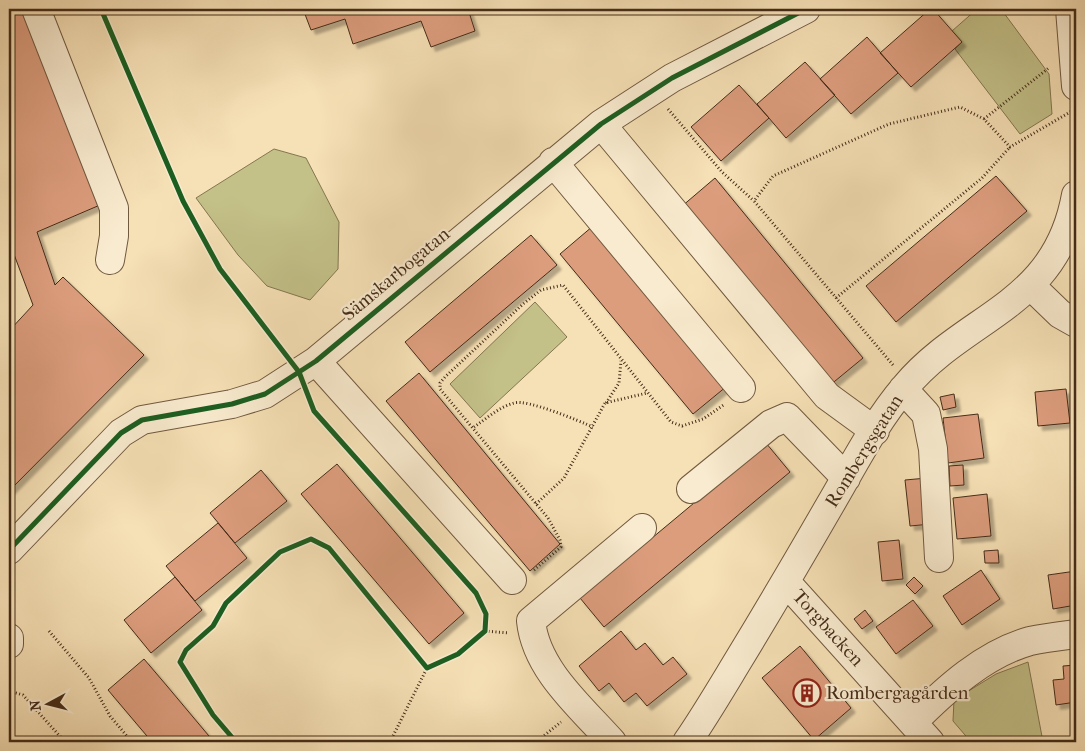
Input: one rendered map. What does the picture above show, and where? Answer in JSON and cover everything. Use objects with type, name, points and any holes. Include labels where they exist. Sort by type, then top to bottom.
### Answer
[{"type":"street","points":[[36,9],[114,208],[114,236],[110,260]]},
{"type":"street","name":"Sämskarbogatan","points":[[9,550],[121,433],[142,420],[232,404],[265,394],[316,361],[601,124],[688,69],[806,9]]},
{"type":"street","points":[[1070,9],[1076,86]]},
{"type":"street","points":[[601,124],[827,396],[875,431]]},
{"type":"street","points":[[553,162],[741,388]]},
{"type":"street","name":"Rombergsgatan","points":[[687,742],[786,582],[846,478],[906,386],[947,348],[999,313],[1031,286],[1055,256],[1073,212],[1076,195]]},
{"type":"street","points":[[1031,286],[1060,314],[1076,322]]},
{"type":"street","points":[[316,361],[512,580]]},
{"type":"street","points":[[906,386],[926,414],[933,449],[939,558]]},
{"type":"street","points":[[691,489],[771,424],[787,417],[846,478]]},
{"type":"street","points":[[612,742],[544,663],[532,636],[531,621],[642,528]]},
{"type":"street","name":"Torgbacken","points":[[786,582],[930,742]]},
{"type":"street","points":[[913,722],[946,689],[996,654],[1030,642],[1076,634]]},
{"type":"street","points":[[9,638],[9,644]]},
{"type":"path","points":[[984,119],[1073,49]]},
{"type":"path","points":[[653,91],[722,172],[754,201],[836,298],[906,386]]},
{"type":"path","points":[[754,201],[773,176],[889,124],[960,107],[984,119],[1010,147]]},
{"type":"path","points":[[836,298],[982,178],[1010,147],[1076,108]]},
{"type":"path","points":[[548,518],[474,427],[440,389],[440,383],[523,304],[542,290],[563,285],[671,422],[682,426],[703,419],[722,407],[741,388]]},
{"type":"path","points":[[536,504],[564,478],[605,403],[619,383],[621,360]]},
{"type":"path","points":[[605,403],[648,393]]},
{"type":"path","points":[[474,427],[499,410],[516,402],[574,418],[593,427]]},
{"type":"path","points":[[49,631],[88,678],[110,716],[132,742]]},
{"type":"path","points":[[390,742],[427,668]]},
{"type":"path","points":[[9,691],[23,695],[65,742]]},
{"type":"shaded area","points":[[977,9],[1001,9],[1049,74],[1052,114],[1020,134],[955,49],[962,42],[952,31]]},
{"type":"shaded area","points":[[274,149],[306,158],[339,222],[338,269],[310,300],[267,286],[238,255],[196,198]]},
{"type":"shaded area","points":[[535,302],[567,337],[480,418],[450,384]]},
{"type":"shaded area","points":[[1028,662],[1043,742],[971,742],[953,721],[954,700],[996,674]]},
{"type":"building","points":[[9,9],[26,9],[100,205],[37,232],[55,285],[63,277],[144,355],[9,491],[9,331],[33,305],[9,241]]},
{"type":"building","points":[[303,9],[468,9],[475,31],[431,47],[421,21],[353,44],[345,19],[311,30]]},
{"type":"building","points":[[930,9],[933,9],[962,42],[911,87],[880,53]]},
{"type":"building","points":[[867,37],[898,73],[851,114],[820,79]]},
{"type":"building","points":[[805,62],[835,95],[786,138],[757,104]]},
{"type":"building","points":[[739,85],[769,118],[721,161],[691,127]]},
{"type":"building","points":[[996,176],[1027,211],[896,322],[866,286]]},
{"type":"building","points":[[715,178],[863,358],[829,386],[681,207]]},
{"type":"building","points":[[593,226],[727,386],[693,414],[560,254]]},
{"type":"building","points":[[531,235],[557,265],[430,372],[405,342]]},
{"type":"building","points":[[419,373],[560,544],[530,571],[386,401]]},
{"type":"building","points":[[1066,389],[1070,423],[1038,426],[1035,392]]},
{"type":"building","points":[[954,394],[956,407],[943,410],[940,397]]},
{"type":"building","points":[[978,414],[984,458],[948,463],[943,418]]},
{"type":"building","points":[[766,443],[790,472],[604,627],[580,598]]},
{"type":"building","points":[[337,464],[464,613],[429,644],[301,494]]},
{"type":"building","points":[[963,465],[964,485],[950,486],[949,466]]},
{"type":"building","points":[[261,470],[287,501],[235,543],[210,513]]},
{"type":"building","points":[[927,478],[931,524],[910,526],[905,480]]},
{"type":"building","points":[[987,494],[991,536],[957,539],[953,498]]},
{"type":"building","points":[[218,523],[247,558],[195,601],[166,566]]},
{"type":"building","points":[[899,540],[903,579],[882,581],[878,542]]},
{"type":"building","points":[[998,550],[999,563],[985,563],[984,551]]},
{"type":"building","points":[[981,570],[1000,599],[962,625],[943,596]]},
{"type":"building","points":[[1076,571],[1076,605],[1053,609],[1048,575]]},
{"type":"building","points":[[175,577],[202,610],[151,653],[124,620]]},
{"type":"building","points":[[914,577],[923,586],[915,594],[906,585]]},
{"type":"building","points":[[913,600],[933,626],[896,654],[876,627]]},
{"type":"building","points":[[865,610],[873,621],[862,629],[854,619]]},
{"type":"building","points":[[621,631],[636,650],[645,643],[663,665],[673,657],[687,674],[647,706],[636,693],[624,702],[609,683],[599,691],[579,666]]},
{"type":"building","name":"Rombergagården","points":[[800,646],[851,708],[814,740],[762,678]]},
{"type":"building","points":[[144,659],[214,742],[152,742],[108,690]]},
{"type":"building","points":[[1076,665],[1076,702],[1056,705],[1053,680],[1064,679],[1063,666]]},
{"type":"building","points":[[735,736],[740,742],[728,742]]},
{"type":"cycle path","points":[[101,9],[183,201],[220,269],[299,372],[314,411],[476,593],[486,614],[485,631],[458,654],[427,668],[329,548],[311,539],[280,552],[226,603],[213,626],[186,650],[180,662],[213,715],[236,742]]},
{"type":"cycle path","points":[[9,550],[121,433],[142,420],[232,404],[265,394],[316,361],[601,124],[672,78],[806,9]]},
{"type":"place","name":"Rombergagården","points":[[807,693]]}]
